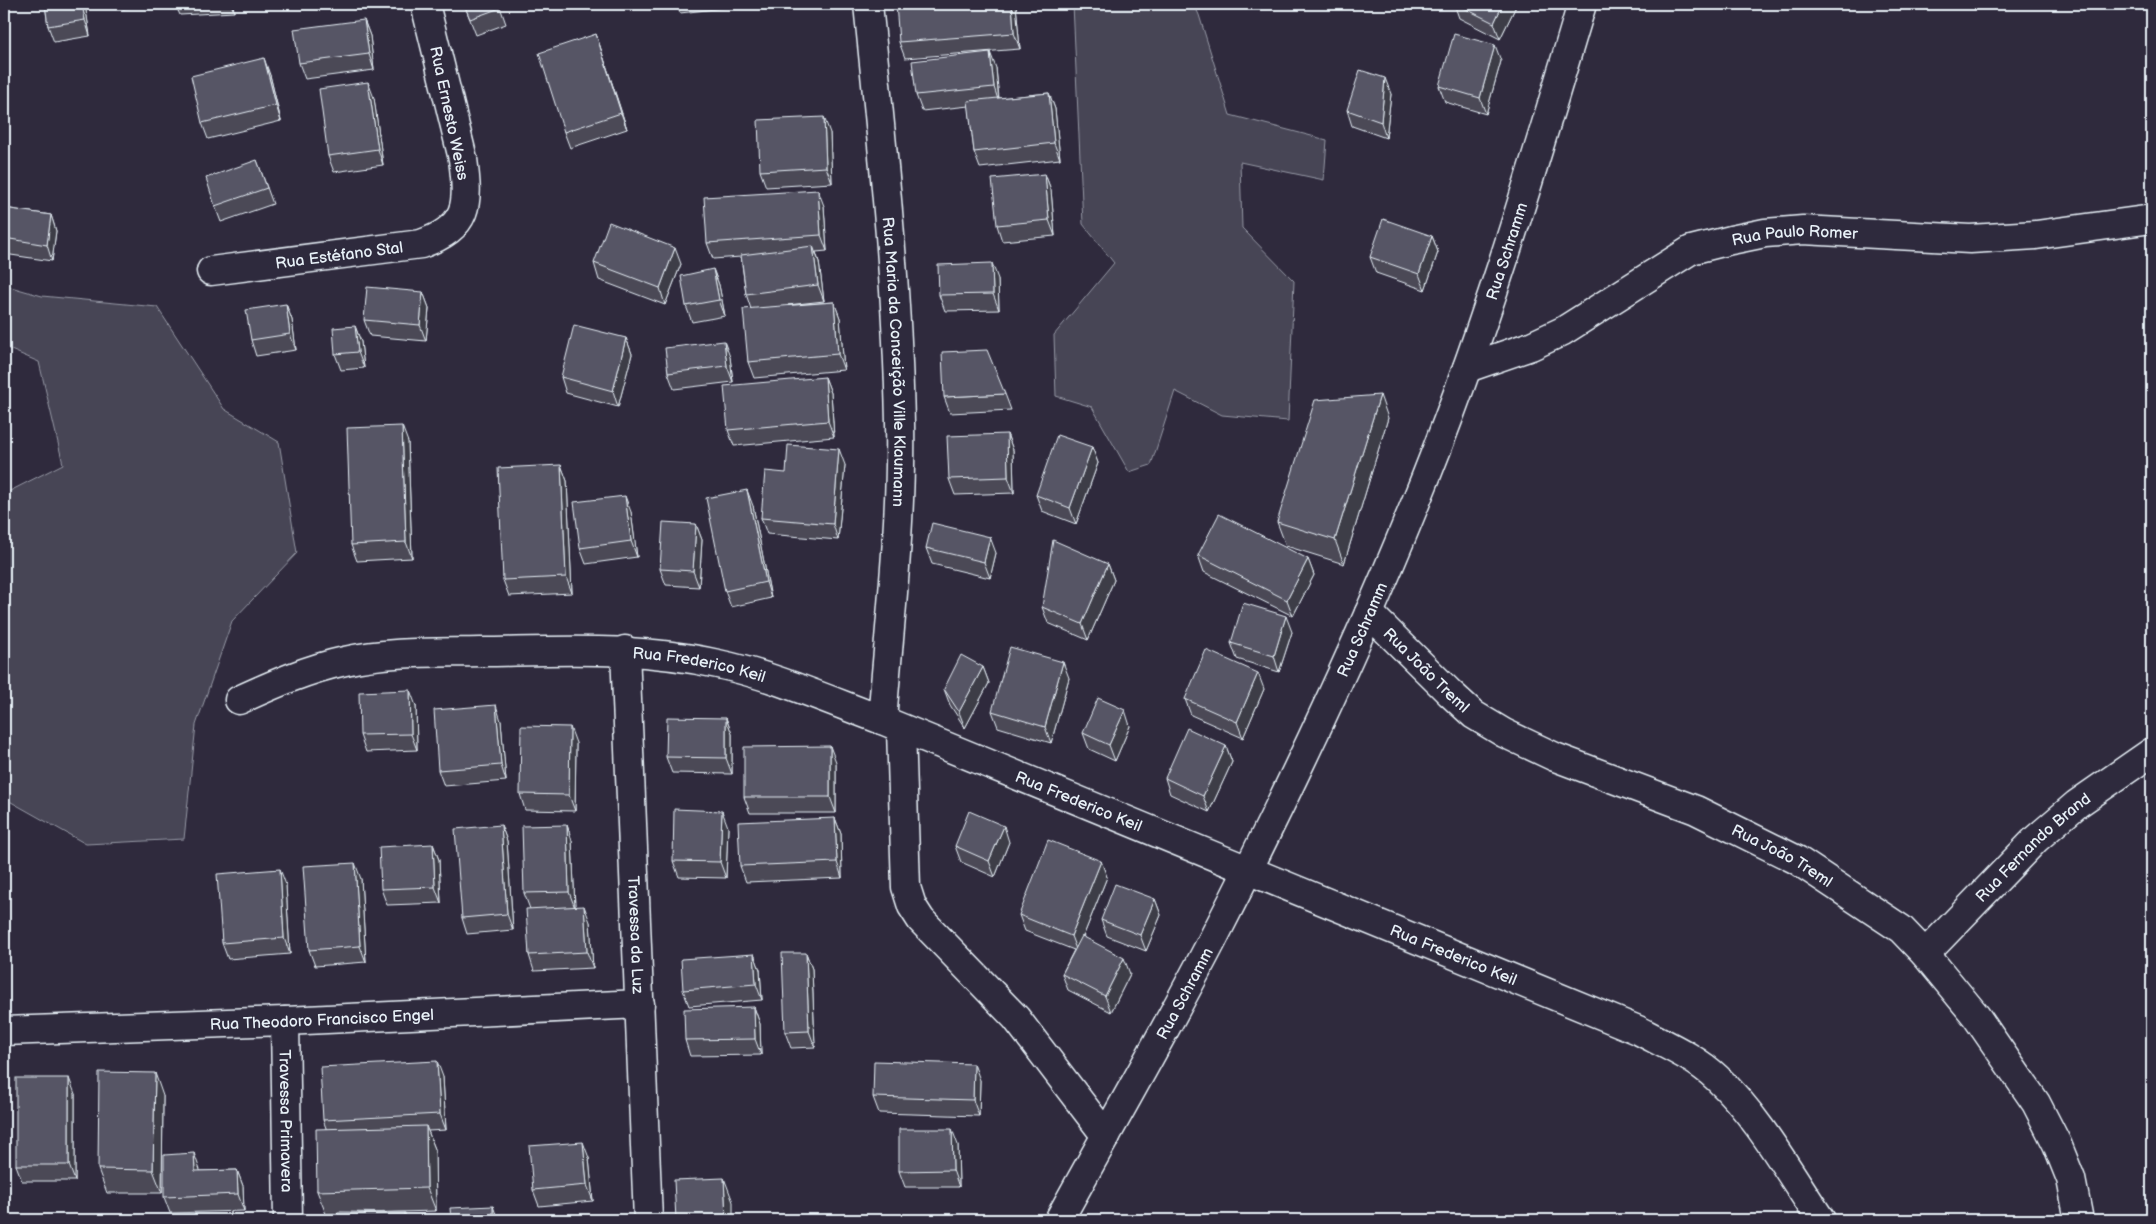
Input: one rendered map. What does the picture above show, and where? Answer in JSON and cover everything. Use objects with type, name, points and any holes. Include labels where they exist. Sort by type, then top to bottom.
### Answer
[{"type":"street","name":"Rua Ernesto Weiss","points":[[425,4],[463,159],[466,203],[459,221]]},
{"type":"street","name":"Rua Maria da Conceição Ville Klaumann","points":[[868,4],[894,282],[900,423],[891,725],[906,888],[912,906],[921,920],[1016,1018],[1106,1136]]},
{"type":"street","name":"Rua Schramm","points":[[1059,1220],[1198,967],[1297,770],[1370,613],[1416,502],[1467,368],[1538,150],[1582,4]]},
{"type":"street","name":"Rua Paulo Romer","points":[[1467,368],[1531,346],[1563,331],[1691,250],[1730,240],[1764,233],[1803,230],[1970,239],[2036,235],[2152,219]]},
{"type":"street","name":"Rua Estéfano Stal","points":[[211,271],[421,244],[442,236],[459,221]]},
{"type":"street","name":"Rua João Treml","points":[[1370,613],[1450,694],[1474,715],[1527,745],[1696,810],[1796,860],[1901,928],[1926,954],[1976,1016],[2036,1103],[2057,1144],[2071,1178],[2079,1220]]},
{"type":"street","name":"Rua Frederico Keil","points":[[239,700],[304,671],[347,660],[395,654],[625,650],[719,664],[764,677],[891,725],[1638,1030],[1680,1052],[1716,1076],[1742,1104],[1821,1220]]},
{"type":"street","name":"Travessa da Luz","points":[[625,650],[648,1220]]},
{"type":"street","name":"Rua Fernando Brand","points":[[1926,954],[2036,839],[2077,804],[2152,752]]},
{"type":"street","name":"Rua Theodoro Francisco Engel","points":[[4,1031],[285,1021],[640,1004]]},
{"type":"street","name":"Travessa Primavera","points":[[285,1021],[288,1220]]},
{"type":"shaded area","points":[[1073,4],[1194,4],[1230,115],[1327,140],[1324,180],[1240,162],[1242,228],[1294,281],[1288,421],[1222,415],[1175,391],[1151,465],[1129,472],[1092,407],[1056,396],[1054,335],[1114,263],[1083,224]]},
{"type":"shaded area","points":[[4,285],[42,296],[157,307],[224,409],[279,442],[297,553],[232,621],[196,725],[184,839],[86,844],[4,798],[4,494],[63,464],[39,362],[4,347]]},
{"type":"building","points":[[45,4],[82,4],[85,20],[48,26]]},
{"type":"building","points":[[464,4],[499,4],[500,8],[470,19]]},
{"type":"building","points":[[896,4],[1012,4],[1014,33],[899,42]]},
{"type":"building","points":[[1456,4],[1503,4],[1494,23]]},
{"type":"building","points":[[364,20],[369,54],[299,63],[294,29]]},
{"type":"building","points":[[596,34],[621,113],[564,132],[539,53]]},
{"type":"building","points":[[1454,34],[1495,45],[1480,98],[1439,86]]},
{"type":"building","points":[[990,52],[994,87],[916,95],[912,61]]},
{"type":"building","points":[[264,58],[276,105],[202,123],[191,76]]},
{"type":"building","points":[[1360,70],[1385,78],[1381,122],[1347,110]]},
{"type":"building","points":[[368,82],[378,149],[328,156],[319,89]]},
{"type":"building","points":[[1049,93],[1054,143],[974,152],[968,101]]},
{"type":"building","points":[[824,117],[826,167],[760,171],[758,120]]},
{"type":"building","points":[[257,160],[267,188],[215,206],[206,178]]},
{"type":"building","points":[[1045,174],[1049,220],[997,225],[992,179]]},
{"type":"building","points":[[818,190],[821,235],[707,243],[704,197]]},
{"type":"building","points":[[4,208],[51,215],[47,245],[4,238]]},
{"type":"building","points":[[1383,219],[1432,236],[1419,274],[1370,257]]},
{"type":"building","points":[[609,222],[675,248],[660,288],[594,263]]},
{"type":"building","points":[[813,246],[818,285],[746,294],[741,255]]},
{"type":"building","points":[[992,263],[993,294],[939,295],[938,265]]},
{"type":"building","points":[[713,269],[719,300],[686,306],[681,276]]},
{"type":"building","points":[[367,287],[423,292],[420,325],[364,320]]},
{"type":"building","points":[[834,302],[838,354],[748,362],[743,309]]},
{"type":"building","points":[[286,304],[290,334],[251,340],[246,310]]},
{"type":"building","points":[[574,325],[626,338],[613,391],[561,377]]},
{"type":"building","points":[[355,326],[358,352],[335,354],[333,328]]},
{"type":"building","points":[[724,341],[727,366],[668,373],[665,348]]},
{"type":"building","points":[[987,350],[1005,394],[944,397],[942,352]]},
{"type":"building","points":[[825,377],[828,421],[728,430],[724,386]]},
{"type":"building","points":[[1380,395],[1335,540],[1277,522],[1315,400]]},
{"type":"building","points":[[402,426],[406,542],[351,545],[347,428]]},
{"type":"building","points":[[1007,434],[1008,477],[949,479],[947,436]]},
{"type":"building","points":[[1057,435],[1092,447],[1070,508],[1036,495]]},
{"type":"building","points":[[788,445],[839,449],[833,524],[761,518],[765,471],[786,473]]},
{"type":"building","points":[[561,465],[566,577],[503,580],[498,468]]},
{"type":"building","points":[[747,490],[766,582],[725,591],[706,498]]},
{"type":"building","points":[[625,496],[631,541],[580,548],[574,502]]},
{"type":"building","points":[[1219,514],[1308,559],[1287,600],[1198,555]]},
{"type":"building","points":[[663,522],[696,524],[693,571],[660,569]]},
{"type":"building","points":[[932,523],[990,537],[984,562],[926,548]]},
{"type":"building","points":[[1053,540],[1108,564],[1082,624],[1042,607]]},
{"type":"building","points":[[1243,603],[1286,616],[1274,656],[1231,643]]},
{"type":"building","points":[[1010,647],[1063,662],[1045,727],[992,711]]},
{"type":"building","points":[[1206,650],[1258,673],[1237,722],[1185,699]]},
{"type":"building","points":[[961,655],[983,667],[959,712],[944,689]]},
{"type":"building","points":[[410,690],[411,734],[360,735],[359,692]]},
{"type":"building","points":[[1098,698],[1125,710],[1109,745],[1083,733]]},
{"type":"building","points":[[496,705],[501,765],[438,770],[434,710]]},
{"type":"building","points":[[667,717],[726,718],[726,758],[666,757]]},
{"type":"building","points":[[521,726],[570,727],[569,795],[520,794]]},
{"type":"building","points":[[1187,728],[1226,746],[1203,796],[1165,778]]},
{"type":"building","points":[[830,746],[830,797],[744,797],[744,747]]},
{"type":"building","points":[[674,809],[722,811],[720,862],[673,861]]},
{"type":"building","points":[[969,811],[1004,826],[989,861],[955,846]]},
{"type":"building","points":[[835,818],[837,862],[740,866],[738,822]]},
{"type":"building","points":[[501,825],[507,914],[462,918],[455,829]]},
{"type":"building","points":[[567,825],[569,892],[524,893],[522,826]]},
{"type":"building","points":[[1048,840],[1101,861],[1071,936],[1019,915]]},
{"type":"building","points":[[433,844],[435,887],[381,889],[379,847]]},
{"type":"building","points":[[355,863],[360,946],[309,950],[303,866]]},
{"type":"building","points":[[280,869],[284,938],[222,943],[217,874]]},
{"type":"building","points":[[1115,884],[1155,899],[1140,935],[1101,920]]},
{"type":"building","points":[[584,906],[587,952],[529,955],[526,909]]},
{"type":"building","points":[[1082,936],[1124,958],[1105,996],[1062,974]]},
{"type":"building","points":[[782,953],[806,953],[809,1031],[785,1032]]},
{"type":"building","points":[[754,954],[756,984],[683,990],[681,959]]},
{"type":"building","points":[[754,1007],[755,1039],[685,1040],[684,1009]]},
{"type":"building","points":[[437,1061],[440,1114],[323,1120],[320,1067]]},
{"type":"building","points":[[874,1061],[974,1064],[973,1100],[873,1097]]},
{"type":"building","points":[[99,1072],[155,1073],[153,1170],[98,1169]]},
{"type":"building","points":[[16,1078],[69,1078],[69,1165],[16,1165]]},
{"type":"building","points":[[426,1126],[427,1188],[317,1191],[316,1129]]},
{"type":"building","points":[[899,1129],[952,1129],[953,1170],[899,1171]]},
{"type":"building","points":[[583,1142],[587,1185],[533,1190],[529,1146]]},
{"type":"building","points":[[194,1153],[195,1171],[237,1170],[238,1194],[164,1197],[164,1155]]},
{"type":"building","points":[[724,1178],[726,1220],[676,1220],[674,1180]]},
{"type":"building","points":[[493,1206],[493,1220],[451,1220],[450,1208]]},
{"type":"building","points":[[338,1212],[405,1213],[405,1220],[334,1220]]}]
